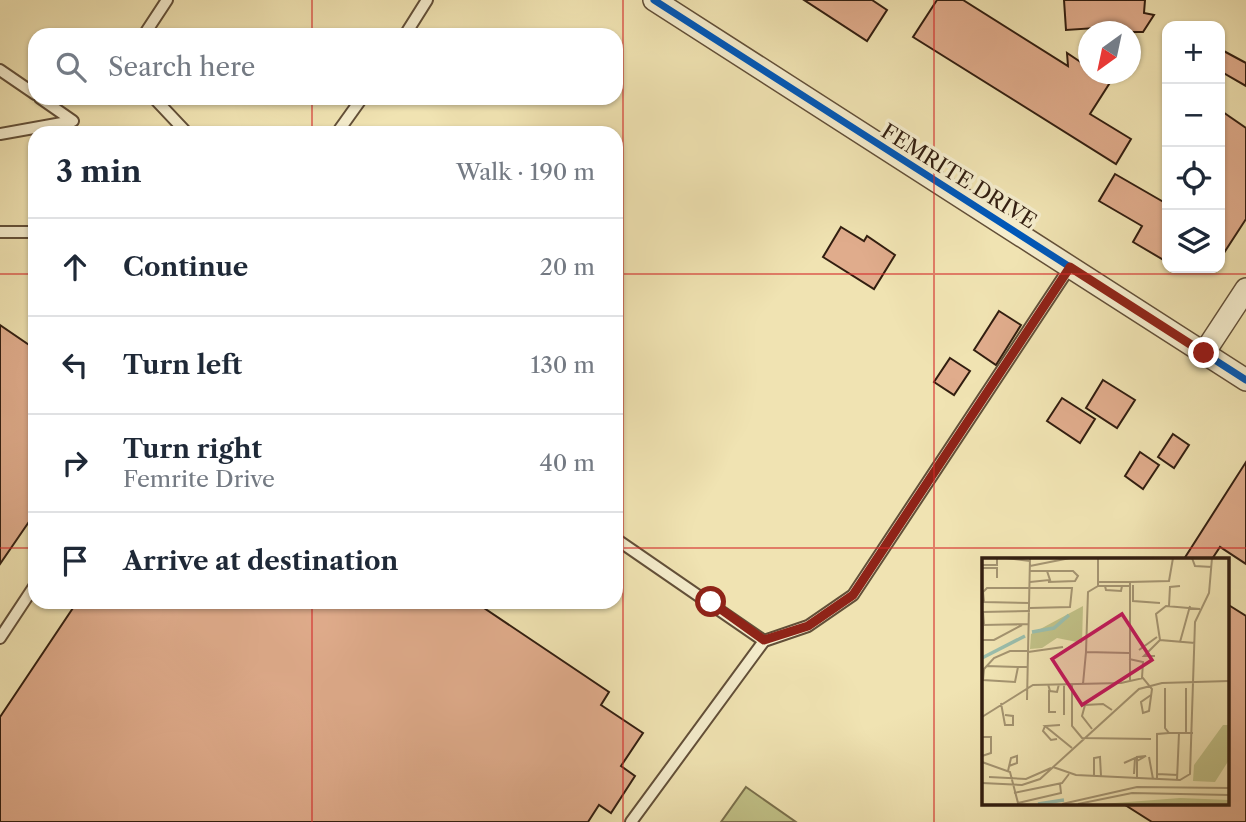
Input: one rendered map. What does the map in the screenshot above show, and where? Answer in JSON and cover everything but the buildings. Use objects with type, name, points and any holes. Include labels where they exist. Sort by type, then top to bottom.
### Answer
[{"type":"street","name":"FEMRITE DRIVE","points":[[654,0],[1246,380]]},
{"type":"street","points":[[1204,353],[1246,289]]},
{"type":"lane","points":[[149,28],[167,0]]},
{"type":"lane","points":[[409,28],[427,0]]},
{"type":"lane","points":[[0,70],[28,89]]},
{"type":"lane","points":[[0,81],[12,78]]},
{"type":"lane","points":[[45,126],[73,121],[50,105]]},
{"type":"lane","points":[[161,105],[180,126]]},
{"type":"lane","points":[[342,126],[357,105]]},
{"type":"lane","points":[[0,134],[28,129]]},
{"type":"lane","points":[[0,232],[28,232]]},
{"type":"lane","points":[[631,822],[764,640],[808,626],[853,595],[1070,267]]},
{"type":"lane","points":[[623,544],[764,640]]},
{"type":"lane","points":[[0,638],[28,596]]},
{"type":"green space","points":[[746,787],[796,822],[721,822]]},
{"type":"cycle path","points":[[654,0],[1246,380]]},
{"type":"route","points":[[711,602],[764,640],[808,626],[853,595],[1070,267],[1204,353]]}]
